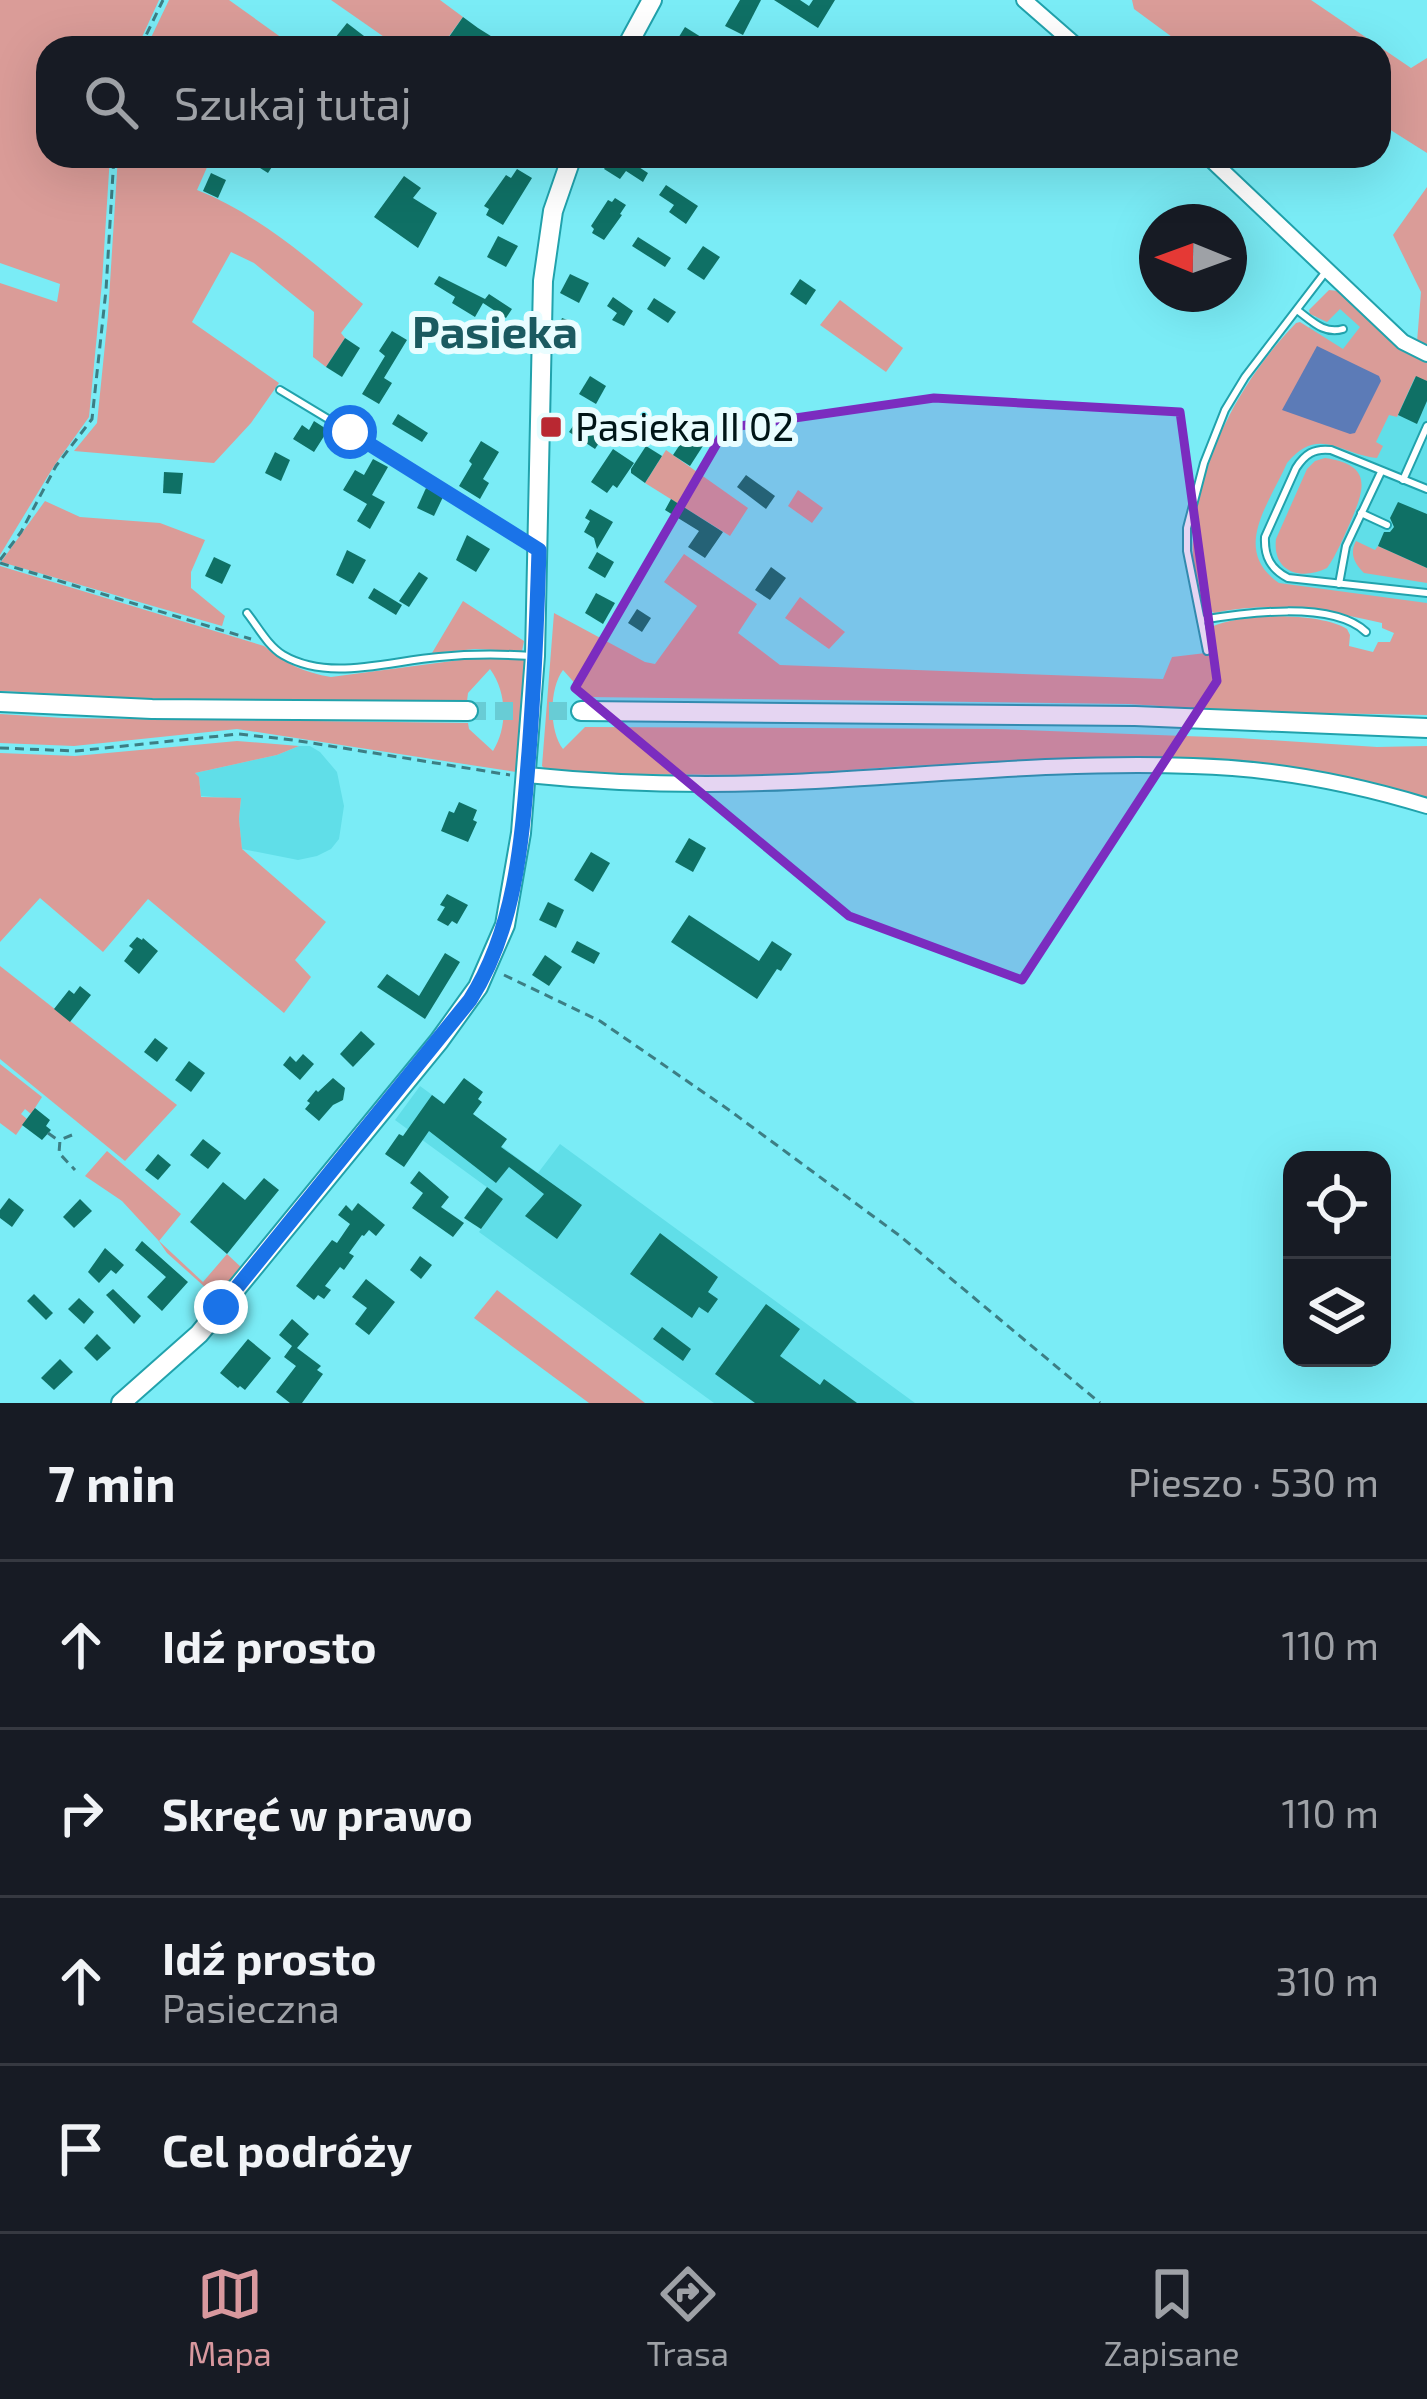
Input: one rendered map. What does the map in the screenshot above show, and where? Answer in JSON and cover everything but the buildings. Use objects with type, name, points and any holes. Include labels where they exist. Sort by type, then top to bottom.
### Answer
[{"type":"street","points":[[632,36],[652,0]]},
{"type":"street","points":[[1024,0],[1065,36]]},
{"type":"street","points":[[121,1403],[199,1334],[439,1041],[470,1000],[505,925],[527,776],[536,656],[543,281],[554,211],[568,168]]},
{"type":"street","points":[[1220,168],[1403,342],[1427,354]]},
{"type":"street","points":[[0,702],[152,709],[468,711]]},
{"type":"street","points":[[581,711],[1136,716],[1427,728]]},
{"type":"street","points":[[527,776],[604,783],[764,783],[933,772],[1194,766],[1323,781],[1427,806]]},
{"type":"lane","points":[[1207,651],[1186,551],[1187,528],[1204,464],[1225,410],[1245,377],[1328,270]]},
{"type":"lane","points":[[1297,310],[1323,329],[1342,328]]},
{"type":"lane","points":[[280,390],[539,550]]},
{"type":"lane","points":[[1403,480],[1427,426]]},
{"type":"lane","points":[[1427,489],[1331,450],[1309,452],[1296,468],[1265,537],[1271,566],[1288,578],[1427,593]]},
{"type":"lane","points":[[1339,584],[1346,546],[1382,472]]},
{"type":"lane","points":[[1361,513],[1388,525]]},
{"type":"lane","points":[[248,613],[284,656],[322,669],[484,654],[536,656]]},
{"type":"lane","points":[[1201,620],[1243,613],[1322,614],[1344,619],[1366,632]]},
{"type":"path","points":[[146,36],[164,0]]},
{"type":"path","points":[[112,168],[92,419],[56,466],[0,562],[274,648]]},
{"type":"path","points":[[0,748],[76,751],[239,734],[527,776]]},
{"type":"path","points":[[488,965],[600,1022],[729,1110],[900,1236],[1100,1403]]},
{"type":"path","points":[[48,1133],[60,1141]]},
{"type":"path","points":[[60,1141],[73,1135]]},
{"type":"path","points":[[60,1141],[59,1153],[75,1170]]},
{"type":"highlighted area","points":[[934,398],[1180,412],[1217,681],[1022,980],[849,916],[575,688],[726,428]]},
{"type":"shaded area","points":[[0,0],[159,0],[142,36],[36,36],[36,168],[109,168],[102,282],[89,417],[0,555],[0,283],[57,302],[60,284],[0,263]]},
{"type":"shaded area","points":[[169,0],[229,0],[279,36],[152,36]]},
{"type":"shaded area","points":[[331,0],[440,0],[463,17],[449,36],[383,36]]},
{"type":"shaded area","points":[[1132,0],[1311,0],[1364,36],[1171,36],[1134,9]]},
{"type":"shaded area","points":[[1391,54],[1411,68],[1427,58],[1427,153],[1391,130]]},
{"type":"shaded area","points":[[117,168],[207,168],[197,190],[263,226],[363,304],[341,333],[345,338],[326,367],[313,357],[314,312],[254,263],[231,252],[192,322],[279,383],[214,463],[74,451],[97,423]]},
{"type":"shaded area","points":[[1427,187],[1427,347],[1417,342],[1421,292],[1393,235]]},
{"type":"shaded area","points":[[1329,290],[1338,291],[1382,331],[1427,359],[1427,381],[1415,377],[1397,417],[1389,415],[1376,442],[1383,446],[1377,458],[1319,444],[1298,452],[1287,463],[1258,526],[1257,556],[1279,583],[1427,603],[1427,715],[1128,704],[587,697],[563,670],[553,699],[555,732],[563,749],[585,727],[995,729],[1427,746],[1427,800],[1335,775],[1178,760],[906,766],[782,775],[579,774],[542,766],[554,613],[655,664],[697,606],[664,582],[684,554],[757,604],[738,633],[780,665],[1163,679],[1172,657],[1214,652],[1211,627],[1260,617],[1334,623],[1347,629],[1349,646],[1373,652],[1378,642],[1390,642],[1394,633],[1382,628],[1382,623],[1339,614],[1277,607],[1214,613],[1202,605],[1195,573],[1193,540],[1204,480],[1226,422],[1257,370],[1296,323],[1343,349],[1360,327],[1340,309],[1327,322],[1310,314]]},
{"type":"shaded area","points":[[840,300],[903,348],[886,372],[820,325]]},
{"type":"shaded area","points":[[1337,303],[1427,362],[1427,618],[1270,598],[1221,471],[1315,318]]},
{"type":"shaded area","points":[[1317,346],[1379,376],[1381,381],[1355,433],[1282,410]]},
{"type":"shaded area","points":[[666,450],[748,508],[730,536],[645,483]]},
{"type":"shaded area","points":[[1325,458],[1358,472],[1359,499],[1327,568],[1308,574],[1290,571],[1279,559],[1276,539],[1307,469]]},
{"type":"shaded area","points":[[798,490],[823,508],[812,523],[788,506]]},
{"type":"shaded area","points":[[45,501],[80,517],[160,523],[205,540],[191,572],[191,588],[225,616],[222,626],[1,562]]},
{"type":"shaded area","points":[[1356,541],[1427,568],[1427,583],[1364,573],[1354,558]]},
{"type":"shaded area","points":[[0,566],[264,646],[295,666],[331,677],[475,658],[525,660],[516,772],[237,729],[74,746],[0,743],[0,714],[468,723],[493,751],[504,710],[490,669],[468,693],[467,701],[180,700],[0,691]]},
{"type":"shaded area","points":[[800,597],[845,632],[829,649],[785,618]]},
{"type":"shaded area","points":[[463,601],[524,641],[522,651],[432,653]]},
{"type":"shaded area","points":[[237,741],[299,746],[195,773],[201,797],[241,798],[242,849],[326,922],[295,960],[311,977],[284,1013],[148,899],[103,952],[40,898],[0,942],[0,753],[75,756]]},
{"type":"shaded area","points":[[299,746],[320,752],[337,772],[344,806],[339,839],[331,849],[298,860],[242,849],[241,799],[201,796],[195,773]]},
{"type":"shaded area","points":[[0,966],[177,1105],[125,1161],[0,1059]]},
{"type":"shaded area","points":[[0,1064],[42,1097],[31,1114],[25,1109],[21,1114],[27,1119],[16,1135],[0,1123]]},
{"type":"shaded area","points":[[420,1086],[538,1173],[560,1144],[915,1403],[714,1403],[479,1232],[503,1199],[395,1120]]},
{"type":"shaded area","points":[[107,1151],[181,1214],[159,1241],[203,1282],[227,1254],[243,1269],[220,1295],[216,1297],[167,1253],[122,1201],[85,1176]]},
{"type":"shaded area","points":[[497,1290],[645,1403],[589,1403],[474,1318]]},
{"type":"tunnel","points":[[468,711],[581,711]]},
{"type":"place","name":"Pasieka II 02","points":[[551,427]]},
{"type":"district","name":"Pasieka","points":[[495,332]]},
{"type":"route","points":[[221,1307],[470,1000],[505,925],[517,868],[536,656],[539,550],[350,432]]}]
